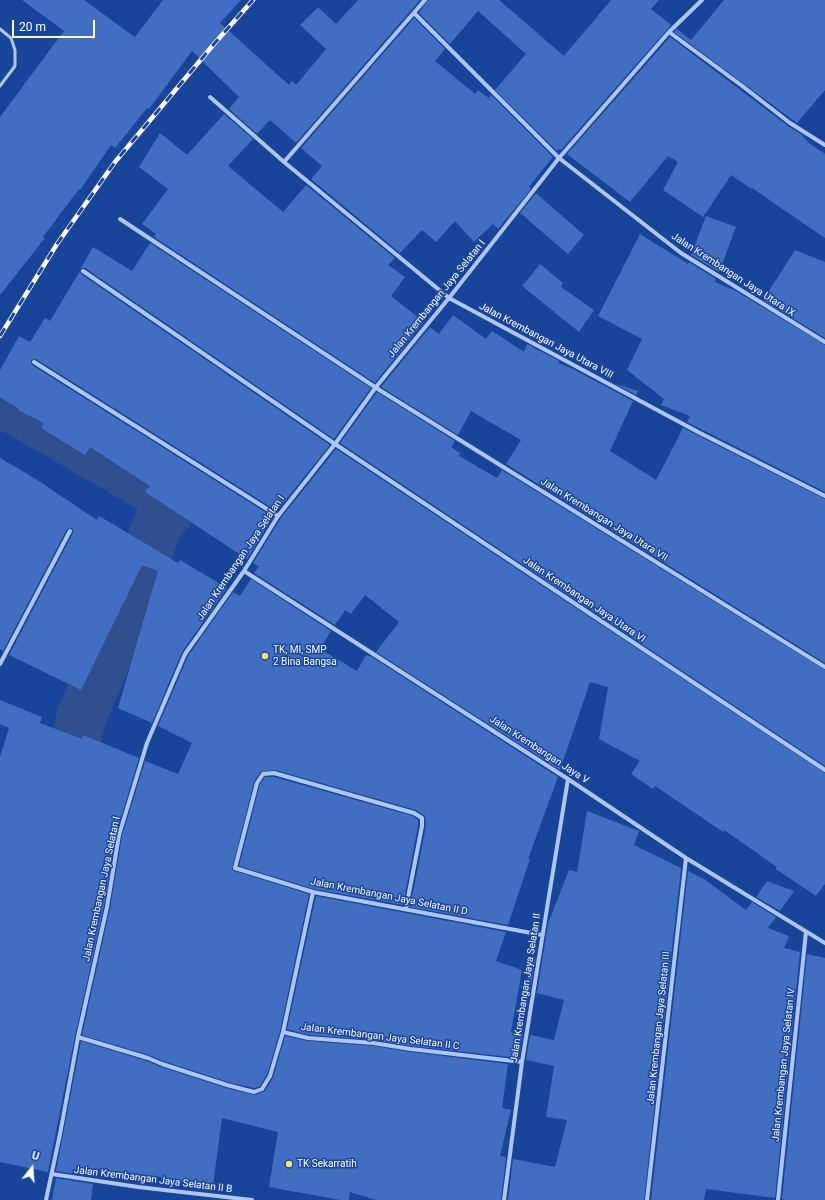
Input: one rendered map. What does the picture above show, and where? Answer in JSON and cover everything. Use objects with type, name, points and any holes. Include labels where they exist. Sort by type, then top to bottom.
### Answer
[{"type":"street","points":[[284,162],[425,0]]},
{"type":"street","name":"Jalan Krembangan Jaya Selatan I","points":[[46,1200],[78,1037],[107,907],[119,835],[146,743],[185,654],[244,571],[278,516],[335,444],[376,387],[449,298],[559,158],[669,32],[702,0]]},
{"type":"street","name":"Jalan Krembangan Jaya Utara IX","points":[[414,13],[559,158],[681,253],[825,342]]},
{"type":"street","points":[[669,32],[741,84],[790,123],[825,146]]},
{"type":"street","name":"Jalan Krembangan Jaya Utara VIII","points":[[210,97],[284,162],[449,298],[698,432],[825,496]]},
{"type":"street","name":"Jalan Krembangan Jaya Utara VII","points":[[120,219],[376,387],[825,667]]},
{"type":"street","name":"Jalan Krembangan Jaya Utara VI","points":[[83,271],[335,444],[825,770]]},
{"type":"street","points":[[34,362],[278,516]]},
{"type":"street","points":[[0,664],[70,531]]},
{"type":"street","name":"Jalan Krembangan Jaya V","points":[[244,571],[568,779],[686,858],[825,943]]},
{"type":"street","name":"Jalan Krembangan Jaya Selatan II D","points":[[406,908],[422,826],[422,818],[414,813],[274,773],[263,774],[257,783],[234,868],[313,892],[406,908],[542,935]]},
{"type":"street","name":"Jalan Krembangan Jaya Selatan II","points":[[504,1200],[522,1062],[568,779]]},
{"type":"street","name":"Jalan Krembangan Jaya Selatan III","points":[[648,1200],[686,858]]},
{"type":"street","points":[[78,1037],[148,1058],[227,1085],[254,1092],[262,1089],[270,1076],[283,1032],[313,892]]},
{"type":"street","name":"Jalan Krembangan Jaya Selatan IV","points":[[778,1200],[806,932]]},
{"type":"street","name":"Jalan Krembangan Jaya Selatan II C","points":[[283,1032],[308,1038],[374,1043],[412,1050],[522,1062]]},
{"type":"street","name":"Jalan Krembangan Jaya Selatan II B","points":[[52,1174],[138,1187],[252,1200]]},
{"type":"lane","points":[[0,29],[12,38],[15,50],[15,66],[0,86]]},
{"type":"building","points":[[22,0],[84,0],[135,37],[163,0],[241,0],[220,23],[289,85],[292,81],[296,85],[326,49],[300,25],[318,7],[336,24],[358,0],[420,0],[296,143],[270,120],[257,134],[229,109],[239,97],[192,51],[149,109],[147,108],[115,148],[111,145],[80,190],[79,189],[43,237],[45,238],[0,295],[0,117],[64,31]]},
{"type":"building","points":[[428,0],[499,0],[564,56],[611,0],[659,0],[651,9],[671,25],[561,150],[559,149],[557,151],[495,90],[526,54],[478,11],[450,44],[419,13]]},
{"type":"building","points":[[724,0],[825,0],[825,90],[797,123],[674,32],[677,29],[691,40]]},
{"type":"building","points":[[414,18],[445,49],[435,61],[475,94],[478,90],[489,98],[491,95],[553,157],[529,187],[531,189],[498,229],[493,224],[474,242],[455,221],[436,242],[422,230],[400,253],[311,179],[322,166],[301,148]]},
{"type":"building","points":[[670,37],[788,126],[801,134],[809,143],[825,154],[825,238],[731,175],[703,217],[663,190],[678,162],[668,156],[630,202],[567,154]]},
{"type":"building","points":[[224,114],[253,139],[228,166],[283,212],[306,185],[395,258],[388,265],[405,277],[391,296],[424,322],[375,383],[154,237],[156,234],[142,224],[168,189],[139,167],[160,133],[187,155]]},
{"type":"building","points":[[536,193],[584,235],[568,254],[520,213]]},
{"type":"building","points":[[706,216],[736,227],[719,272],[691,255]]},
{"type":"building","points":[[640,234],[688,264],[689,262],[716,279],[715,282],[736,291],[825,345],[825,492],[687,422],[690,416],[661,405],[664,399],[627,370],[642,339],[598,316]]},
{"type":"building","points":[[150,243],[371,388],[334,439],[85,268],[81,268],[93,247],[132,271]]},
{"type":"building","points":[[795,250],[825,262],[825,338],[763,300]]},
{"type":"building","points":[[540,264],[563,283],[561,287],[594,310],[579,332],[522,286]]},
{"type":"building","points":[[80,271],[81,274],[330,445],[277,511],[36,359],[31,360],[32,365],[273,517],[247,559],[145,492],[150,486],[90,447],[85,455],[41,428],[44,423],[18,410],[19,409],[0,397],[0,370],[19,336],[30,342],[45,318],[50,321]]},
{"type":"building","points":[[453,315],[486,339],[492,331],[524,352],[527,344],[559,361],[558,363],[571,368],[633,401],[610,451],[656,480],[683,428],[825,499],[825,663],[506,464],[521,440],[471,411],[458,435],[381,387],[430,327],[439,334]]},
{"type":"building","points":[[614,383],[638,391],[636,395]]},
{"type":"building","points":[[377,392],[455,441],[451,447],[460,453],[459,456],[497,478],[502,470],[825,670],[825,766],[340,443]]},
{"type":"building","points":[[336,449],[825,773],[825,884],[816,896],[776,869],[777,867],[724,830],[723,832],[655,786],[653,789],[631,774],[640,761],[599,739],[608,687],[590,682],[560,770],[376,652],[399,622],[365,595],[351,614],[345,610],[335,625],[254,573],[259,566],[253,563],[281,518]]},
{"type":"building","points":[[0,458],[36,479],[97,520],[99,516],[178,563],[180,560],[227,588],[182,652],[152,723],[118,708],[158,571],[142,565],[81,690],[9,655],[73,533],[73,529],[71,528],[67,529],[3,651],[0,649]]},
{"type":"building","points":[[251,579],[331,631],[320,649],[357,671],[366,655],[372,657],[558,777],[528,859],[530,859],[508,925],[410,907],[426,826],[425,816],[416,810],[275,770],[260,772],[254,782],[232,869],[234,871],[309,894],[280,1031],[267,1075],[260,1086],[254,1088],[228,1082],[149,1055],[82,1035],[110,908],[122,836],[145,761],[178,774],[192,743],[158,726],[188,656],[233,592],[240,596]]},
{"type":"building","points":[[0,700],[42,717],[40,723],[82,739],[83,735],[139,758],[116,834],[104,906],[75,1036],[48,1172],[0,1162],[0,757],[9,728],[0,724]]},
{"type":"building","points":[[265,777],[274,777],[413,816],[418,820],[403,905],[314,889],[239,866],[260,784]]},
{"type":"building","points":[[587,811],[639,831],[634,845],[681,868],[644,1200],[508,1200],[513,1159],[555,1167],[567,1120],[546,1117],[554,1066],[526,1060],[530,1035],[554,1040],[564,1000],[537,993],[548,924],[569,870],[577,872]]},
{"type":"building","points":[[688,871],[704,879],[746,910],[752,902],[776,917],[768,928],[789,936],[784,948],[800,952],[775,1198],[706,1189],[704,1200],[651,1200]]},
{"type":"building","points":[[767,881],[794,891],[780,911],[756,897]]},
{"type":"building","points":[[316,896],[506,932],[496,961],[522,970],[511,1032],[523,1034],[519,1058],[411,1046],[373,1040],[309,1035],[287,1029]]},
{"type":"building","points":[[807,954],[825,958],[825,1200],[786,1200],[782,1199]]},
{"type":"building","points":[[536,956],[530,991],[523,989]]},
{"type":"building","points":[[285,1036],[308,1041],[373,1046],[508,1064],[502,1108],[511,1110],[500,1156],[506,1157],[501,1200],[376,1200],[350,1192],[349,1200],[340,1200],[269,1187],[278,1132],[222,1118],[213,1185],[96,1169],[95,1177],[56,1171],[81,1041],[147,1061],[226,1088],[254,1095],[265,1091],[273,1078]]},
{"type":"building","points":[[56,1178],[93,1184],[91,1200],[52,1200]]},
{"type":"waterway","points":[[0,404],[18,411],[177,503],[160,520],[116,636],[82,715],[70,760],[50,800]]},
{"type":"railway","points":[[0,336],[57,244],[115,162],[253,0]]},
{"type":"place","name":"TK, MI, SMP 2 Bina Bangsa","points":[[265,656]]},
{"type":"place","name":"TK Sekarratih","points":[[289,1164]]}]
